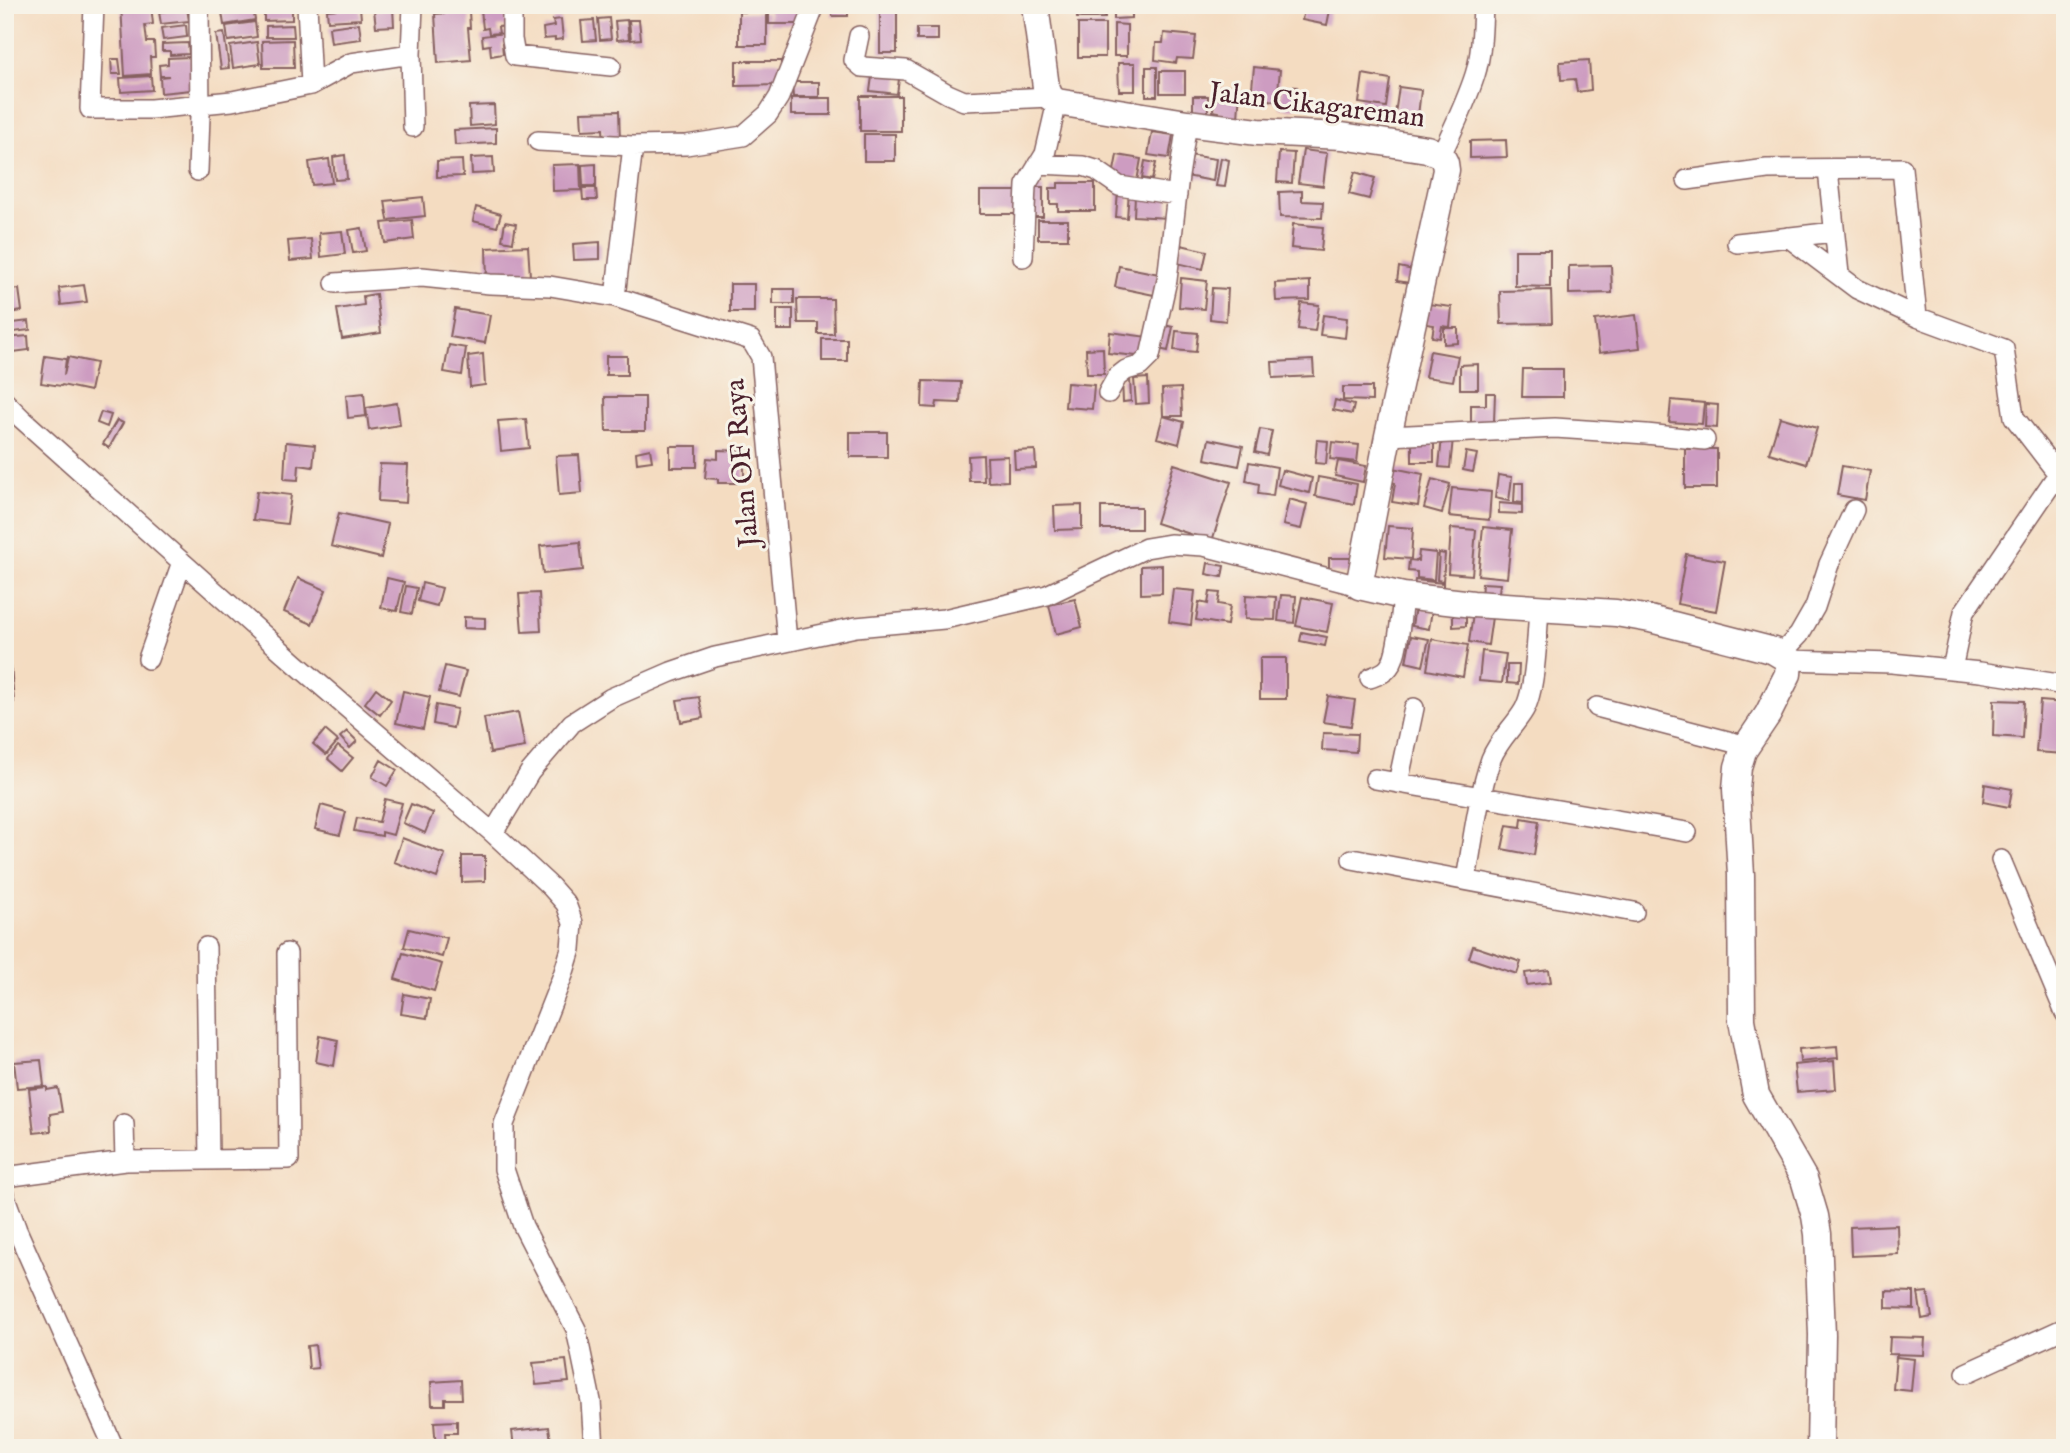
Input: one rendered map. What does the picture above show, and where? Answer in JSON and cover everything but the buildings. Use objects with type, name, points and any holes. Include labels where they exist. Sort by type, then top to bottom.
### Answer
[{"type":"street","points":[[94,5],[90,109],[151,108],[232,101],[311,85],[351,63],[411,54]]},
{"type":"street","points":[[198,170],[199,5]]},
{"type":"street","points":[[307,5],[311,85]]},
{"type":"street","points":[[413,5],[413,127]]},
{"type":"street","points":[[512,5],[515,57],[611,66]]},
{"type":"street","points":[[538,141],[633,146],[686,145],[743,136],[768,114],[779,97],[815,5]]},
{"type":"street","points":[[1023,257],[1026,185],[1045,154],[1053,99],[1046,87],[1035,5]]},
{"type":"street","points":[[1441,155],[1460,116],[1475,74],[1480,52],[1483,5]]},
{"type":"street","points":[[859,36],[854,60],[862,67],[906,70],[964,101],[1053,99]]},
{"type":"street","name":"Jalan Cikagareman","points":[[1053,99],[1187,123],[1258,132],[1342,136],[1427,149],[1441,155],[1446,170],[1388,436],[1359,586]]},
{"type":"street","points":[[1108,393],[1116,377],[1126,370],[1140,366],[1150,356],[1167,279],[1187,123]]},
{"type":"street","points":[[615,297],[633,146]]},
{"type":"street","points":[[1038,164],[1083,166],[1096,170],[1119,186],[1177,195]]},
{"type":"street","points":[[1687,180],[1766,169],[1902,168],[1917,317]]},
{"type":"street","points":[[1828,170],[1839,274]]},
{"type":"street","points":[[1737,243],[1834,232]]},
{"type":"street","points":[[1788,237],[1857,289],[1917,317],[2004,349],[2014,417],[2058,474],[1964,612],[1952,669]]},
{"type":"street","name":"Jalan OF Raya","points":[[335,283],[422,277],[490,284],[550,286],[615,297],[751,340],[761,357],[787,642]]},
{"type":"street","points":[[5,402],[10,424],[182,562],[493,833],[566,904],[573,923],[571,949],[505,1124],[504,1169],[523,1226],[576,1329],[591,1401],[594,1448]]},
{"type":"street","points":[[1388,436],[1555,428],[1705,440]]},
{"type":"street","points":[[1820,1448],[1822,1335],[1819,1248],[1815,1216],[1804,1179],[1756,1095],[1742,1020],[1741,875],[1736,789],[1738,768],[1747,746],[1768,714],[1788,674],[1784,657],[1810,615],[1829,564],[1854,510]]},
{"type":"street","points":[[493,833],[530,772],[572,723],[611,698],[715,657],[856,627],[944,619],[1047,595],[1146,548],[1170,544],[1204,546],[1403,596],[1616,613],[1650,619],[1763,648],[1784,657],[1892,663],[2065,685]]},
{"type":"street","points":[[148,659],[182,562]]},
{"type":"street","points":[[1370,678],[1391,665],[1403,596]]},
{"type":"street","points":[[1466,880],[1488,770],[1499,740],[1524,710],[1531,694],[1539,608]]},
{"type":"street","points":[[1597,707],[1747,746]]},
{"type":"street","points":[[1398,783],[1414,708]]},
{"type":"street","points":[[1375,779],[1687,832]]},
{"type":"street","points":[[1352,859],[1634,912]]},
{"type":"street","points":[[2001,860],[2065,1013]]},
{"type":"street","points":[[206,947],[209,1160]]},
{"type":"street","points":[[5,1177],[125,1160],[289,1159],[287,953]]},
{"type":"street","points":[[124,1124],[125,1160]]},
{"type":"street","points":[[5,1197],[17,1230],[114,1448]]},
{"type":"street","points":[[1966,1373],[2065,1328]]}]
